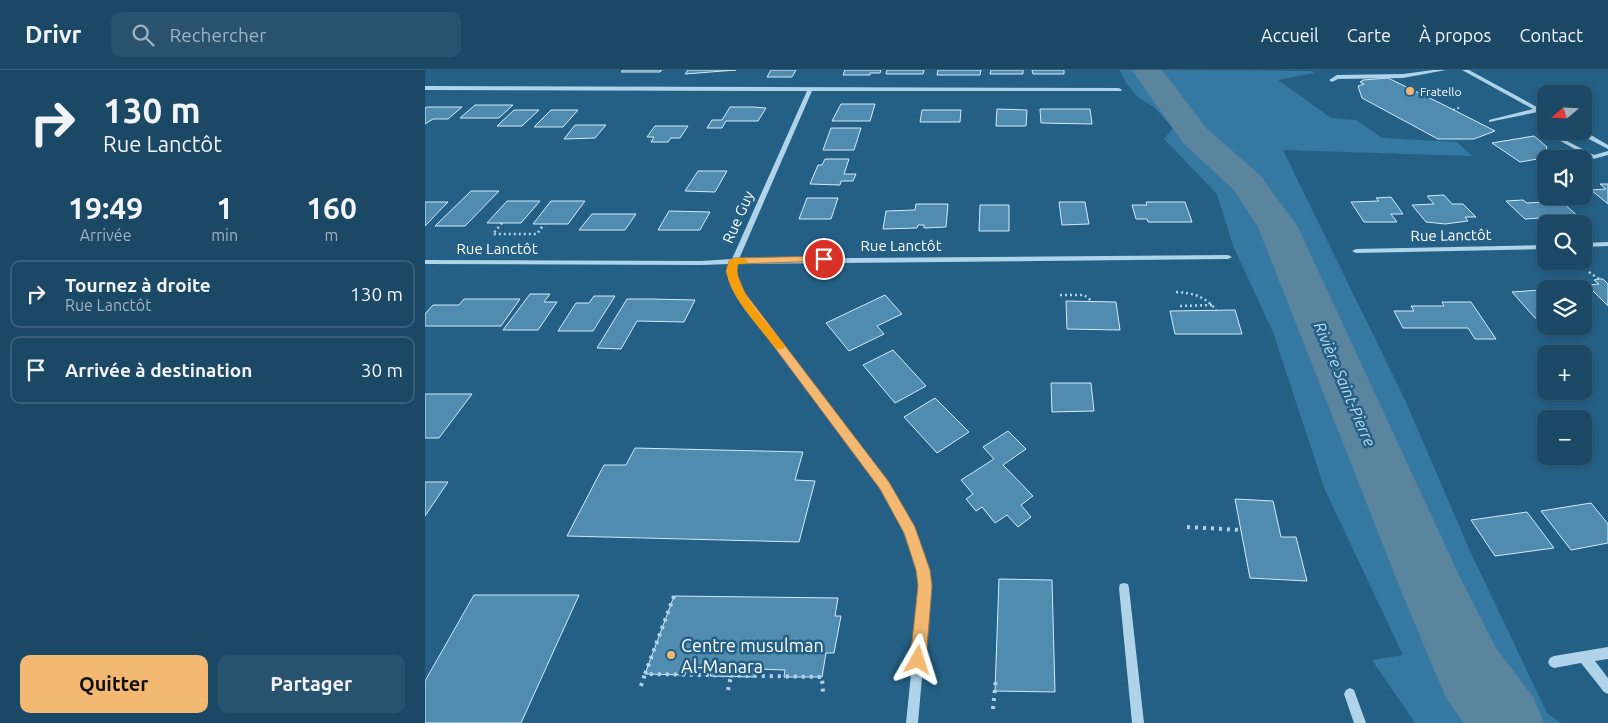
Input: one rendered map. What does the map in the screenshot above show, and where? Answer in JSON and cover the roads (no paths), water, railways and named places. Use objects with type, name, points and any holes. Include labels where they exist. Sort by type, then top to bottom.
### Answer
[{"type":"street","points":[[1332,80],[1337,77],[1403,76],[1443,70]]},
{"type":"street","points":[[1465,70],[1537,109]]},
{"type":"street","points":[[425,88],[1119,90]]},
{"type":"street","name":"Rue Guy","points":[[810,90],[734,261],[732,277],[740,294],[884,486],[910,531],[923,570],[925,586],[912,723]]},
{"type":"street","points":[[1491,121],[1537,110]]},
{"type":"street","points":[[1593,139],[1608,147]]},
{"type":"street","points":[[1562,140],[1580,150]]},
{"type":"street","points":[[1592,156],[1608,153]]},
{"type":"street","points":[[1592,245],[1608,244]]},
{"type":"street","name":"Rue Lanctôt","points":[[1356,251],[1537,247]]},
{"type":"street","name":"Rue Lanctôt","points":[[425,262],[701,263],[734,261],[1228,257]]},
{"type":"street","points":[[1124,588],[1138,723]]},
{"type":"street","points":[[1554,662],[1608,652]]},
{"type":"street","points":[[1584,657],[1608,688]]},
{"type":"street","points":[[1350,694],[1360,723]]},
{"type":"waterway","name":"Rivière Saint-Pierre","points":[[1147,70],[1195,136],[1247,183],[1278,227],[1434,593],[1471,673],[1507,723]]},
{"type":"place","name":"Fratello","points":[[1410,91]]},
{"type":"place","name":"Centre musulman Al-Manara","points":[[671,655]]}]
